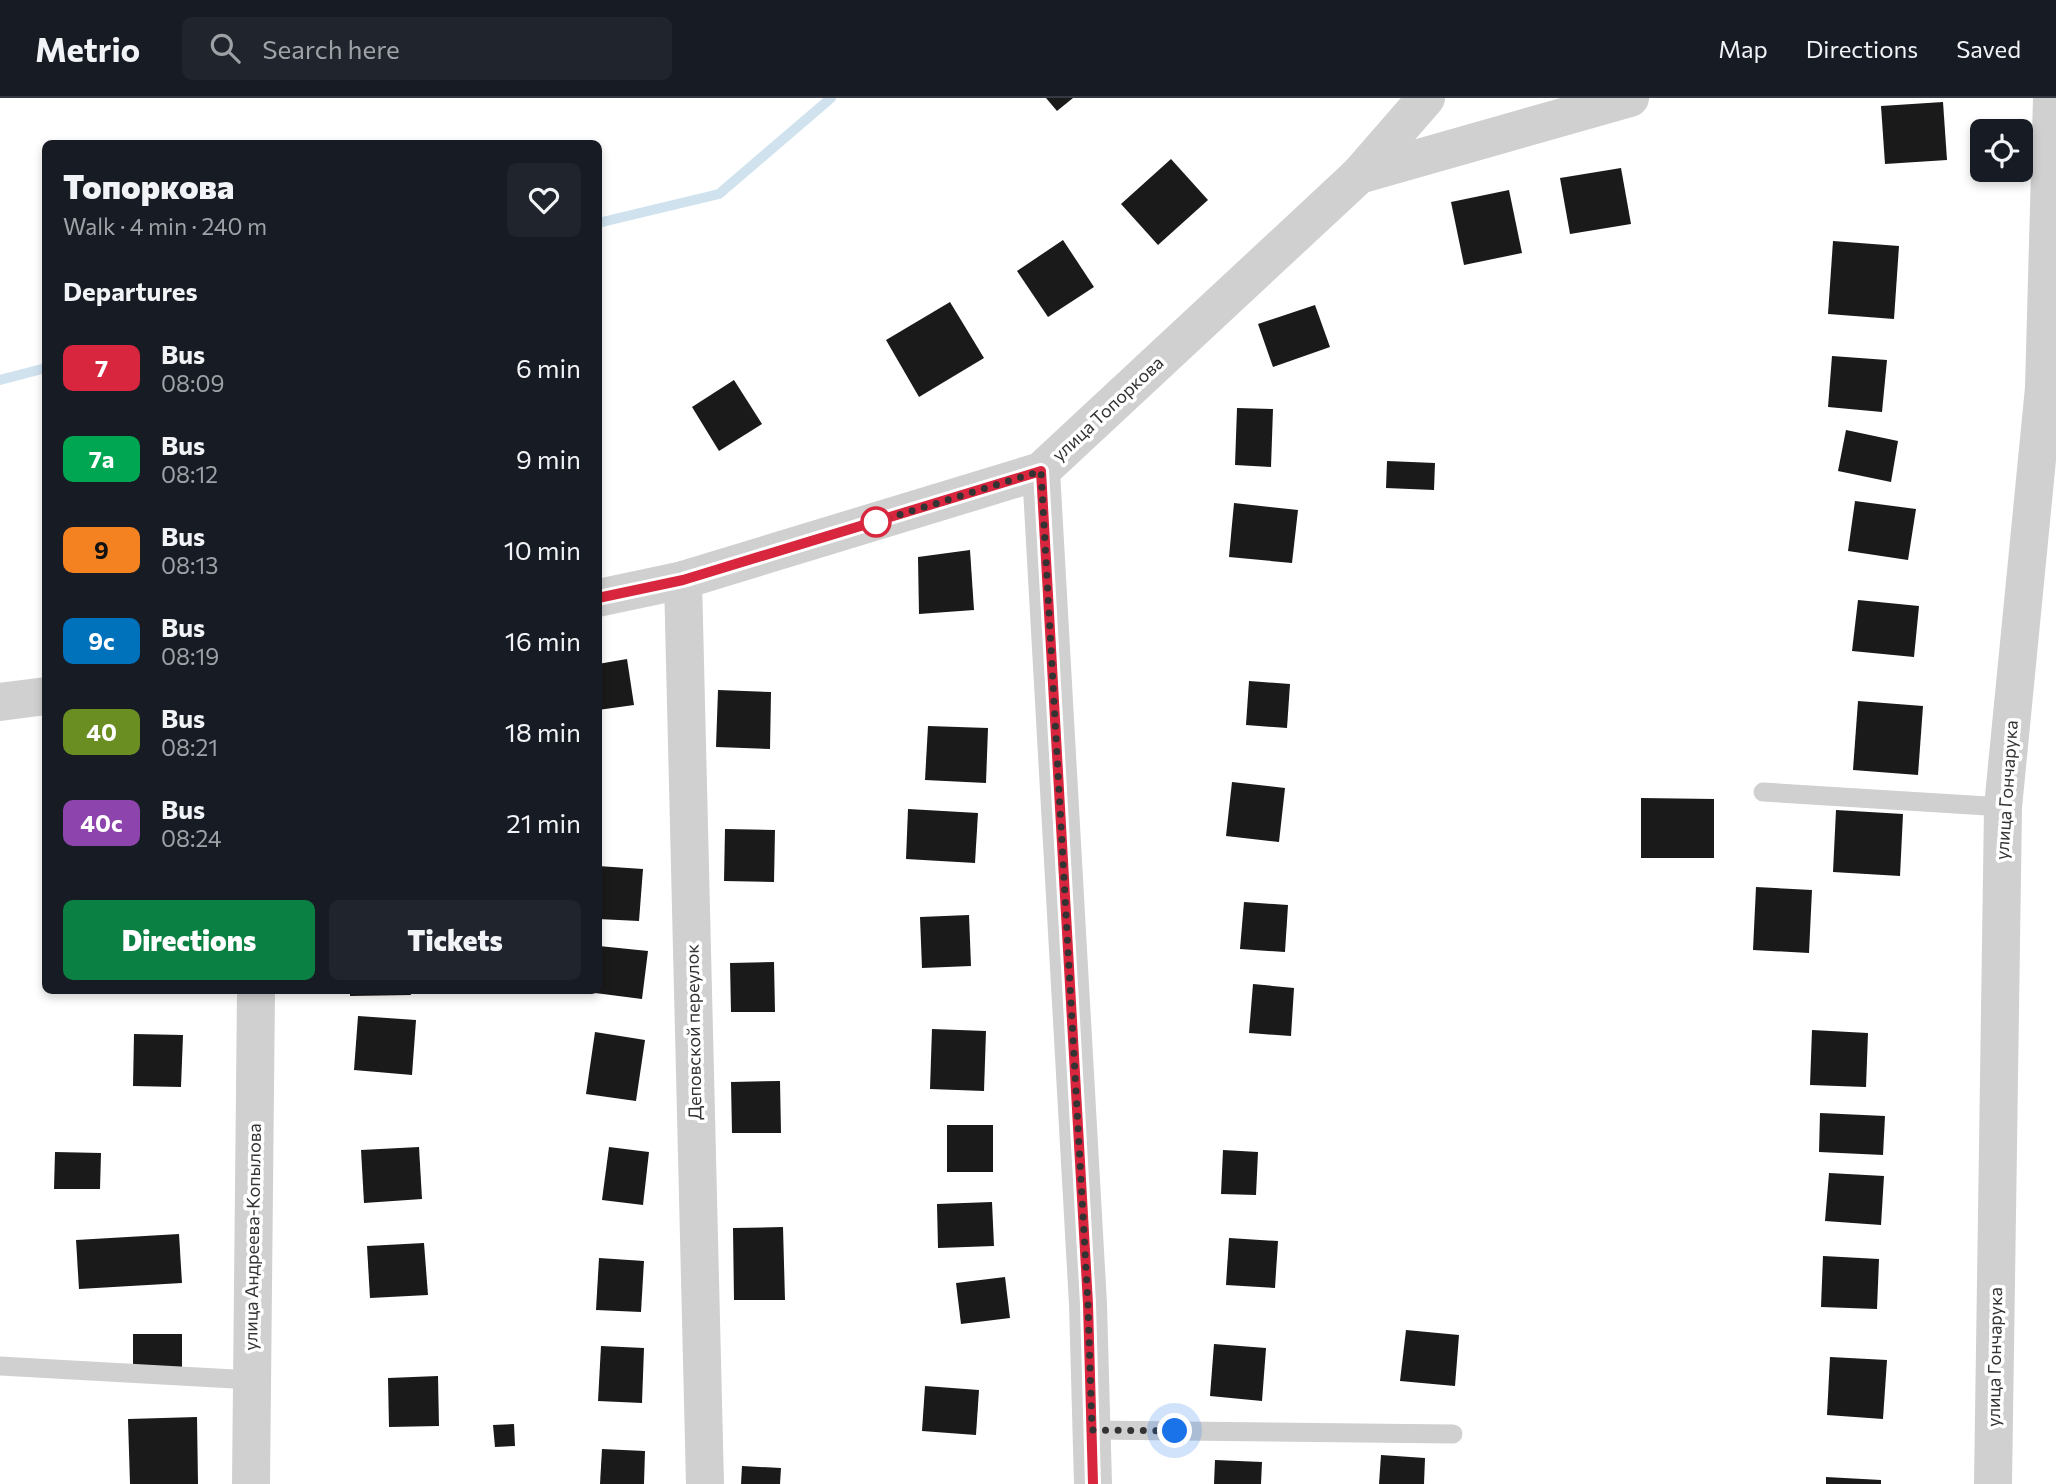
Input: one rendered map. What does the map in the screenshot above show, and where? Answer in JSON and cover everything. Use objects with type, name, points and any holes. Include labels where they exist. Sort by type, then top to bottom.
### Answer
[{"type":"street","name":"улица Топоркова","points":[[602,597],[683,580],[1041,471],[1359,175],[1426,98]]},
{"type":"street","name":"улица Топоркова","points":[[1359,175],[1630,98]]},
{"type":"street","name":"улица Гончарука","points":[[1993,1484],[2003,807],[2044,388],[2052,98]]},
{"type":"street","points":[[1041,471],[1087,1290],[1093,1484]]},
{"type":"street","name":"Деповской переулок","points":[[683,580],[705,1484]]},
{"type":"street","points":[[0,702],[42,697]]},
{"type":"street","name":"улица Андреева-Копылова","points":[[251,1484],[256,994]]},
{"type":"lane","points":[[1763,792],[2003,807]]},
{"type":"lane","points":[[0,1366],[252,1380]]},
{"type":"lane","points":[[1092,1430],[1452,1434]]},
{"type":"building","points":[[1046,98],[1073,98],[1057,111]]},
{"type":"building","points":[[1943,102],[1947,160],[1885,164],[1881,106]]},
{"type":"building","points":[[1171,159],[1208,200],[1158,245],[1121,204]]},
{"type":"building","points":[[1621,168],[1631,224],[1570,234],[1560,178]]},
{"type":"building","points":[[1509,190],[1522,253],[1464,265],[1451,202]]},
{"type":"building","points":[[1063,240],[1094,287],[1048,317],[1017,271]]},
{"type":"building","points":[[1833,241],[1899,246],[1894,319],[1828,314]]},
{"type":"building","points":[[950,302],[984,358],[919,397],[886,340]]},
{"type":"building","points":[[1315,305],[1330,347],[1273,367],[1258,324]]},
{"type":"building","points":[[1832,356],[1887,360],[1882,412],[1828,407]]},
{"type":"building","points":[[734,380],[762,424],[719,451],[692,407]]},
{"type":"building","points":[[1237,408],[1273,409],[1271,467],[1235,465]]},
{"type":"building","points":[[1846,430],[1898,441],[1891,482],[1838,471]]},
{"type":"building","points":[[1387,461],[1435,463],[1434,490],[1386,488]]},
{"type":"building","points":[[1855,501],[1916,509],[1908,560],[1848,551]]},
{"type":"building","points":[[1234,503],[1298,510],[1292,563],[1229,557]]},
{"type":"building","points":[[970,550],[974,610],[919,614],[918,557]]},
{"type":"building","points":[[1858,600],[1919,606],[1914,657],[1852,651]]},
{"type":"building","points":[[627,659],[634,705],[602,709],[602,663]]},
{"type":"building","points":[[1249,681],[1290,684],[1287,728],[1246,725]]},
{"type":"building","points":[[718,690],[771,692],[770,749],[716,747]]},
{"type":"building","points":[[1858,701],[1923,706],[1918,775],[1853,770]]},
{"type":"building","points":[[928,726],[988,728],[986,783],[925,780]]},
{"type":"building","points":[[1232,782],[1285,788],[1279,842],[1226,836]]},
{"type":"building","points":[[1641,798],[1714,799],[1714,858],[1641,858]]},
{"type":"building","points":[[908,809],[978,813],[975,863],[906,859]]},
{"type":"building","points":[[1836,810],[1903,814],[1900,876],[1833,872]]},
{"type":"building","points":[[725,829],[775,830],[774,882],[724,881]]},
{"type":"building","points":[[602,866],[643,869],[639,921],[602,919]]},
{"type":"building","points":[[1756,887],[1812,890],[1809,953],[1753,950]]},
{"type":"building","points":[[1244,902],[1288,905],[1285,952],[1240,949]]},
{"type":"building","points":[[969,915],[971,966],[922,968],[920,917]]},
{"type":"building","points":[[602,946],[648,951],[642,999],[602,994]]},
{"type":"building","points":[[774,962],[775,1012],[731,1012],[730,963]]},
{"type":"building","points":[[1253,984],[1294,988],[1291,1036],[1249,1033]]},
{"type":"building","points":[[350,994],[411,995],[350,996]]},
{"type":"building","points":[[358,1016],[416,1020],[412,1075],[354,1070]]},
{"type":"building","points":[[932,1029],[986,1031],[984,1091],[930,1089]]},
{"type":"building","points":[[1812,1030],[1868,1033],[1866,1087],[1810,1085]]},
{"type":"building","points":[[595,1032],[645,1040],[636,1101],[586,1094]]},
{"type":"building","points":[[134,1034],[183,1035],[181,1087],[133,1086]]},
{"type":"building","points":[[780,1081],[781,1133],[732,1133],[731,1082]]},
{"type":"building","points":[[1820,1113],[1885,1116],[1883,1155],[1819,1152]]},
{"type":"building","points":[[947,1125],[993,1125],[993,1172],[947,1172]]},
{"type":"building","points":[[419,1147],[422,1199],[364,1203],[361,1150]]},
{"type":"building","points":[[609,1147],[649,1152],[643,1205],[602,1200]]},
{"type":"building","points":[[1223,1150],[1258,1152],[1256,1195],[1221,1194]]},
{"type":"building","points":[[55,1152],[101,1153],[100,1189],[54,1189]]},
{"type":"building","points":[[1829,1173],[1884,1176],[1881,1225],[1825,1221]]},
{"type":"building","points":[[992,1202],[994,1246],[938,1248],[937,1204]]},
{"type":"building","points":[[783,1227],[785,1300],[734,1300],[733,1228]]},
{"type":"building","points":[[179,1234],[182,1283],[79,1289],[76,1240]]},
{"type":"building","points":[[1229,1238],[1278,1241],[1275,1288],[1226,1285]]},
{"type":"building","points":[[424,1243],[428,1295],[370,1298],[367,1246]]},
{"type":"building","points":[[1823,1256],[1879,1259],[1877,1309],[1821,1307]]},
{"type":"building","points":[[599,1258],[644,1261],[641,1312],[596,1310]]},
{"type":"building","points":[[1005,1277],[1010,1318],[961,1324],[956,1283]]},
{"type":"building","points":[[1406,1330],[1459,1335],[1455,1386],[1400,1381]]},
{"type":"building","points":[[133,1334],[182,1334],[182,1368],[133,1368]]},
{"type":"building","points":[[1214,1344],[1266,1348],[1262,1401],[1210,1396]]},
{"type":"building","points":[[601,1346],[644,1348],[642,1403],[598,1401]]},
{"type":"building","points":[[1830,1357],[1887,1360],[1883,1419],[1827,1415]]},
{"type":"building","points":[[438,1376],[439,1426],[389,1427],[388,1378]]},
{"type":"building","points":[[925,1386],[979,1390],[976,1435],[922,1431]]},
{"type":"building","points":[[197,1417],[198,1484],[130,1484],[128,1419]]},
{"type":"building","points":[[514,1424],[515,1446],[495,1447],[493,1425]]},
{"type":"building","points":[[602,1449],[645,1451],[644,1484],[600,1484]]},
{"type":"building","points":[[1381,1455],[1425,1458],[1424,1484],[1379,1484]]},
{"type":"building","points":[[1215,1460],[1262,1462],[1261,1484],[1214,1484]]},
{"type":"building","points":[[742,1466],[781,1468],[780,1484],[741,1484]]},
{"type":"building","points":[[1826,1477],[1881,1480],[1881,1484],[1826,1484]]},
{"type":"waterway","points":[[602,222],[719,194],[831,98]]},
{"type":"waterway","points":[[0,380],[42,369]]},
{"type":"bus line","name":"7","points":[[602,597],[683,580],[1041,471],[1088,1304],[1093,1484]]},
{"type":"route","points":[[876,522],[1041,471],[1088,1304],[1092,1430],[1175,1431]]}]
